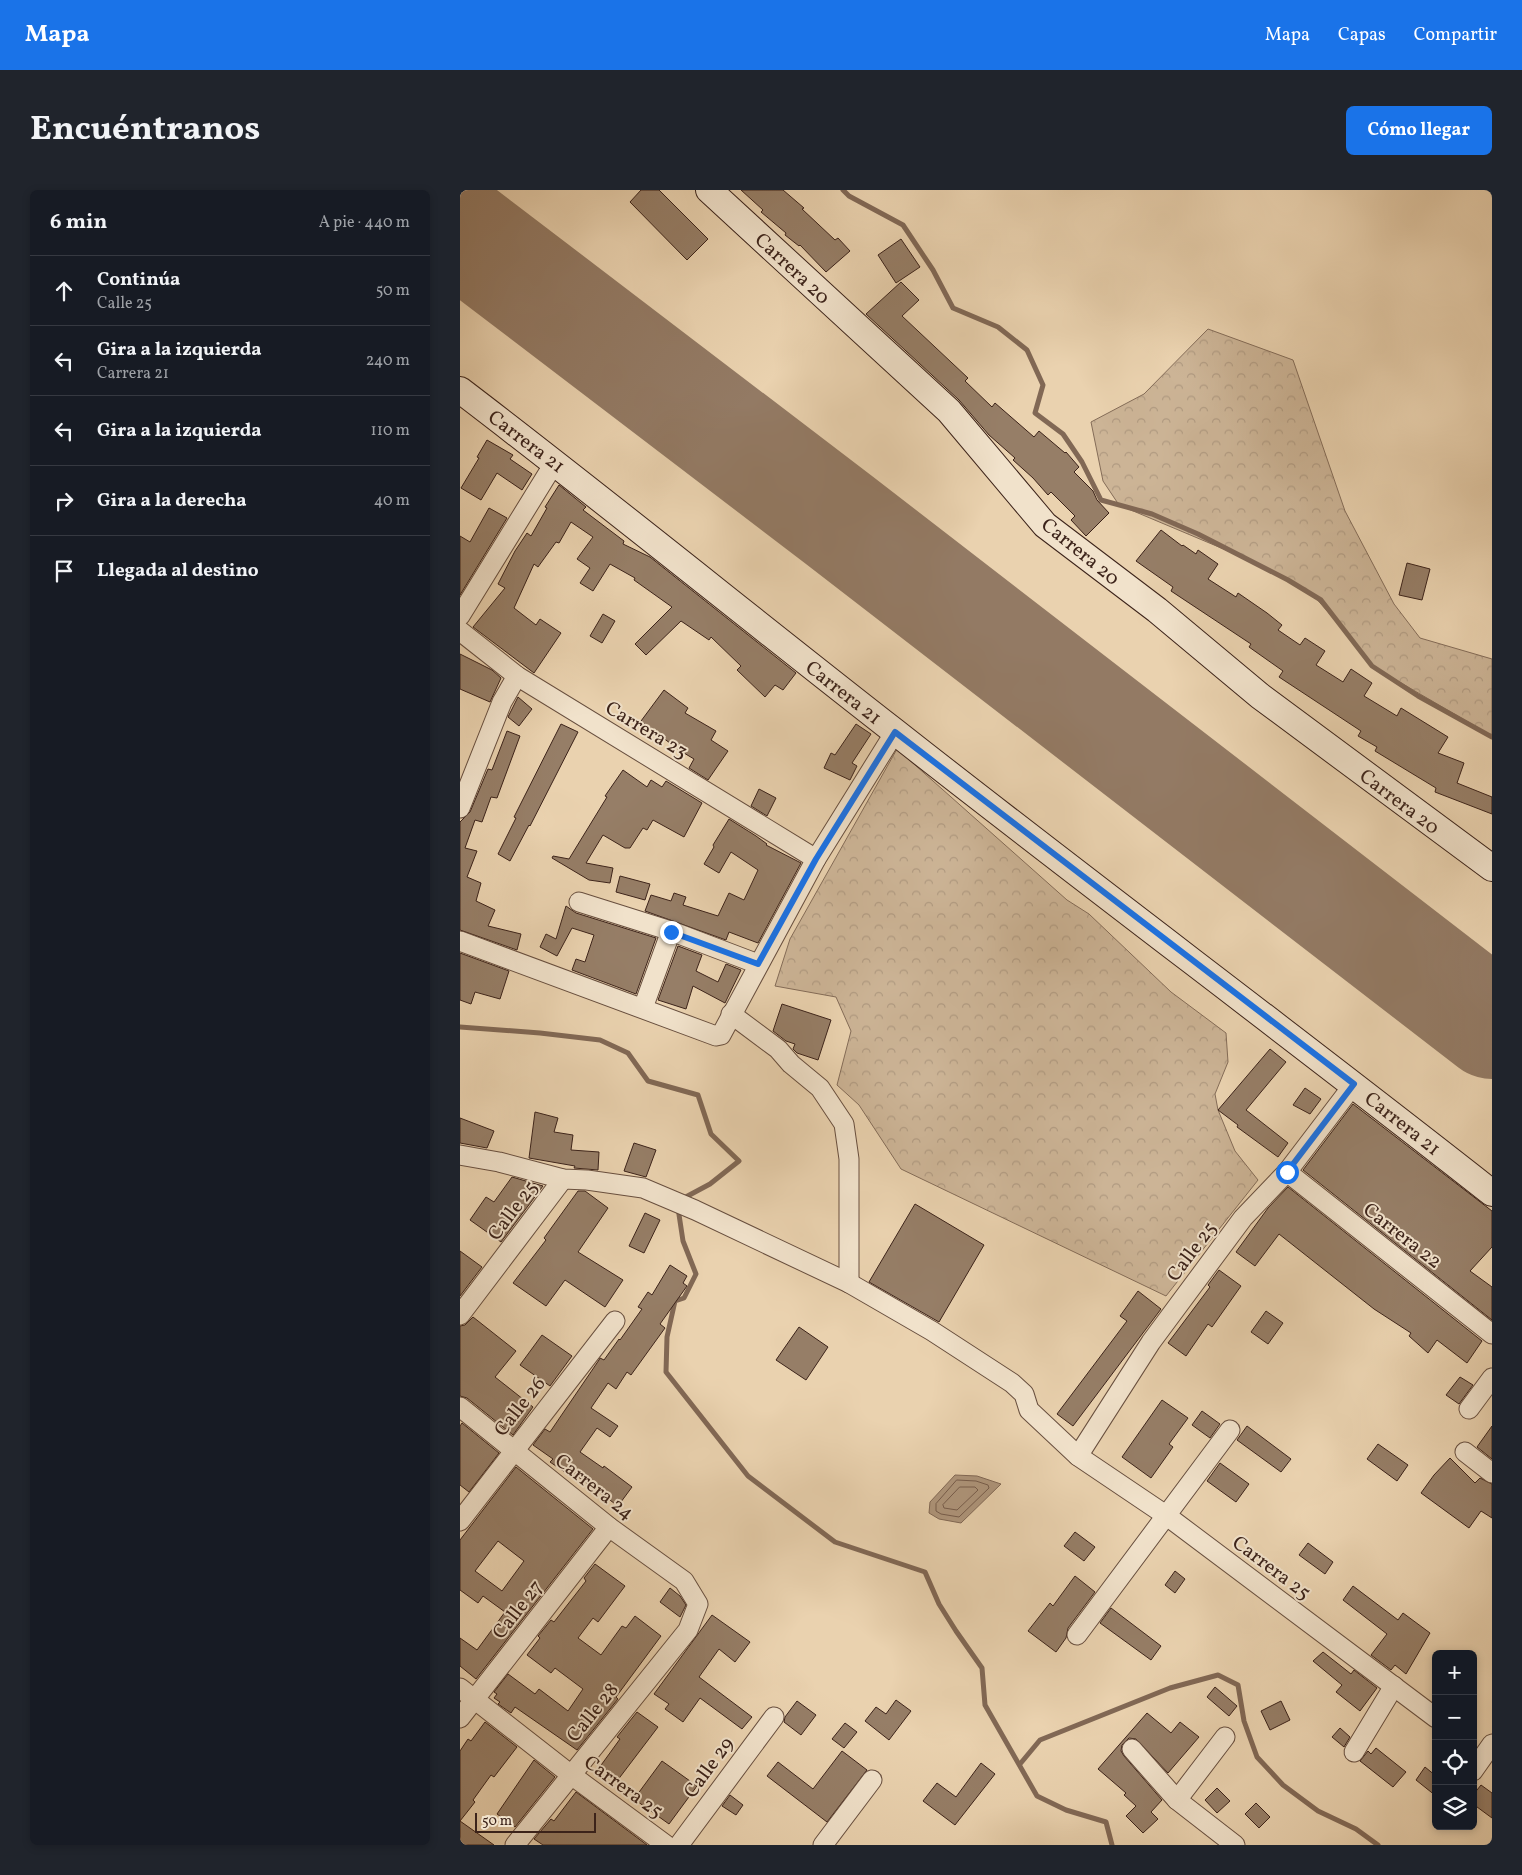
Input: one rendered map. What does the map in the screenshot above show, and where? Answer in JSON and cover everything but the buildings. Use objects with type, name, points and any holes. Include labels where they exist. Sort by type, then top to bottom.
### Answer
[{"type":"street","name":"Carrera 20","points":[[709,190],[949,412],[1045,525],[1156,610],[1260,696],[1492,868]]},
{"type":"street","name":"Carrera 21","points":[[460,390],[555,462],[895,732],[1354,1084],[1492,1193]]},
{"type":"street","points":[[460,616],[555,462]]},
{"type":"street","name":"Carrera 23","points":[[460,631],[518,676],[816,859]]},
{"type":"street","points":[[460,808],[502,702],[518,676]]},
{"type":"street","points":[[460,941],[716,1036],[721,1035],[816,859],[895,732]]},
{"type":"street","points":[[579,902],[671,932],[758,964]]},
{"type":"street","points":[[643,1008],[671,932]]},
{"type":"street","points":[[731,1014],[778,1049],[791,1064],[820,1088],[844,1124],[849,1159],[849,1283]]},
{"type":"street","name":"Calle 25","points":[[1078,1456],[1151,1342],[1243,1218],[1287,1172],[1354,1084]]},
{"type":"street","name":"Carrera 25","points":[[460,1155],[498,1162],[563,1179],[587,1180],[643,1188],[695,1210],[849,1283],[932,1331],[1012,1383],[1024,1394],[1029,1410],[1078,1456],[1167,1516],[1432,1715]]},
{"type":"street","name":"Carrera 22","points":[[1287,1172],[1492,1334]]},
{"type":"street","name":"Calle 25","points":[[460,1315],[563,1179]]},
{"type":"street","name":"Calle 26","points":[[460,1521],[615,1320]]},
{"type":"street","points":[[1469,1409],[1492,1378]]},
{"type":"street","name":"Carrera 24","points":[[460,1407],[609,1527],[684,1581],[698,1604]]},
{"type":"street","points":[[1077,1636],[1230,1430]]},
{"type":"street","points":[[1465,1452],[1492,1473]]},
{"type":"street","name":"Calle 27","points":[[460,1718],[476,1700],[609,1527]]},
{"type":"street","name":"Calle 28","points":[[516,1845],[570,1774],[688,1630],[698,1604]]},
{"type":"street","points":[[1354,1752],[1394,1686]]},
{"type":"street","name":"Carrera 25","points":[[460,1688],[570,1774],[666,1845]]},
{"type":"street","name":"Calle 29","points":[[679,1845],[774,1716]]},
{"type":"street","points":[[1177,1800],[1225,1737]]},
{"type":"street","points":[[1132,1749],[1177,1800],[1236,1845]]},
{"type":"street","points":[[1477,1765],[1485,1752]]},
{"type":"street","points":[[823,1845],[872,1780]]},
{"type":"green space","points":[[1208,329],[1293,360],[1345,511],[1394,604],[1420,638],[1492,659],[1492,736],[1372,666],[1313,595],[1245,558],[1119,505],[1103,481],[1091,422],[1144,394]]},
{"type":"green space","points":[[897,749],[1067,900],[1089,914],[1171,992],[1226,1033],[1228,1062],[1215,1094],[1218,1110],[1235,1151],[1258,1180],[1166,1296],[901,1169],[859,1105],[837,1085],[851,1031],[836,997],[775,986],[790,939]]},
{"type":"water","points":[[955,1475],[977,1476],[1001,1484],[961,1523],[939,1519],[929,1513],[930,1502]]},
{"type":"waterway","points":[[843,190],[849,196],[903,225],[933,270],[953,308],[998,327],[1027,350],[1043,385],[1035,413],[1063,434],[1082,462],[1101,500],[1152,514],[1198,534],[1288,580],[1321,600],[1372,666],[1418,696],[1492,737]]},
{"type":"waterway","points":[[460,1027],[600,1040],[628,1053],[648,1081],[698,1095],[711,1134],[739,1161],[710,1184],[682,1199]]},
{"type":"waterway","points":[[678,1208],[683,1241],[696,1274],[684,1298],[675,1301],[667,1337],[666,1372],[748,1476],[835,1542],[925,1572],[939,1604],[982,1668],[985,1705],[1037,1796],[1066,1810],[1106,1822],[1112,1845]]},
{"type":"waterway","points":[[1020,1764],[1040,1740],[1170,1688],[1218,1675],[1238,1685],[1244,1721],[1257,1757],[1283,1785],[1318,1811],[1356,1829],[1378,1845]]},
{"type":"runway","points":[[460,231],[839,520],[1492,1024]]},
{"type":"route","points":[[671,932],[758,964],[816,859],[895,732],[1354,1084],[1287,1172]]}]
